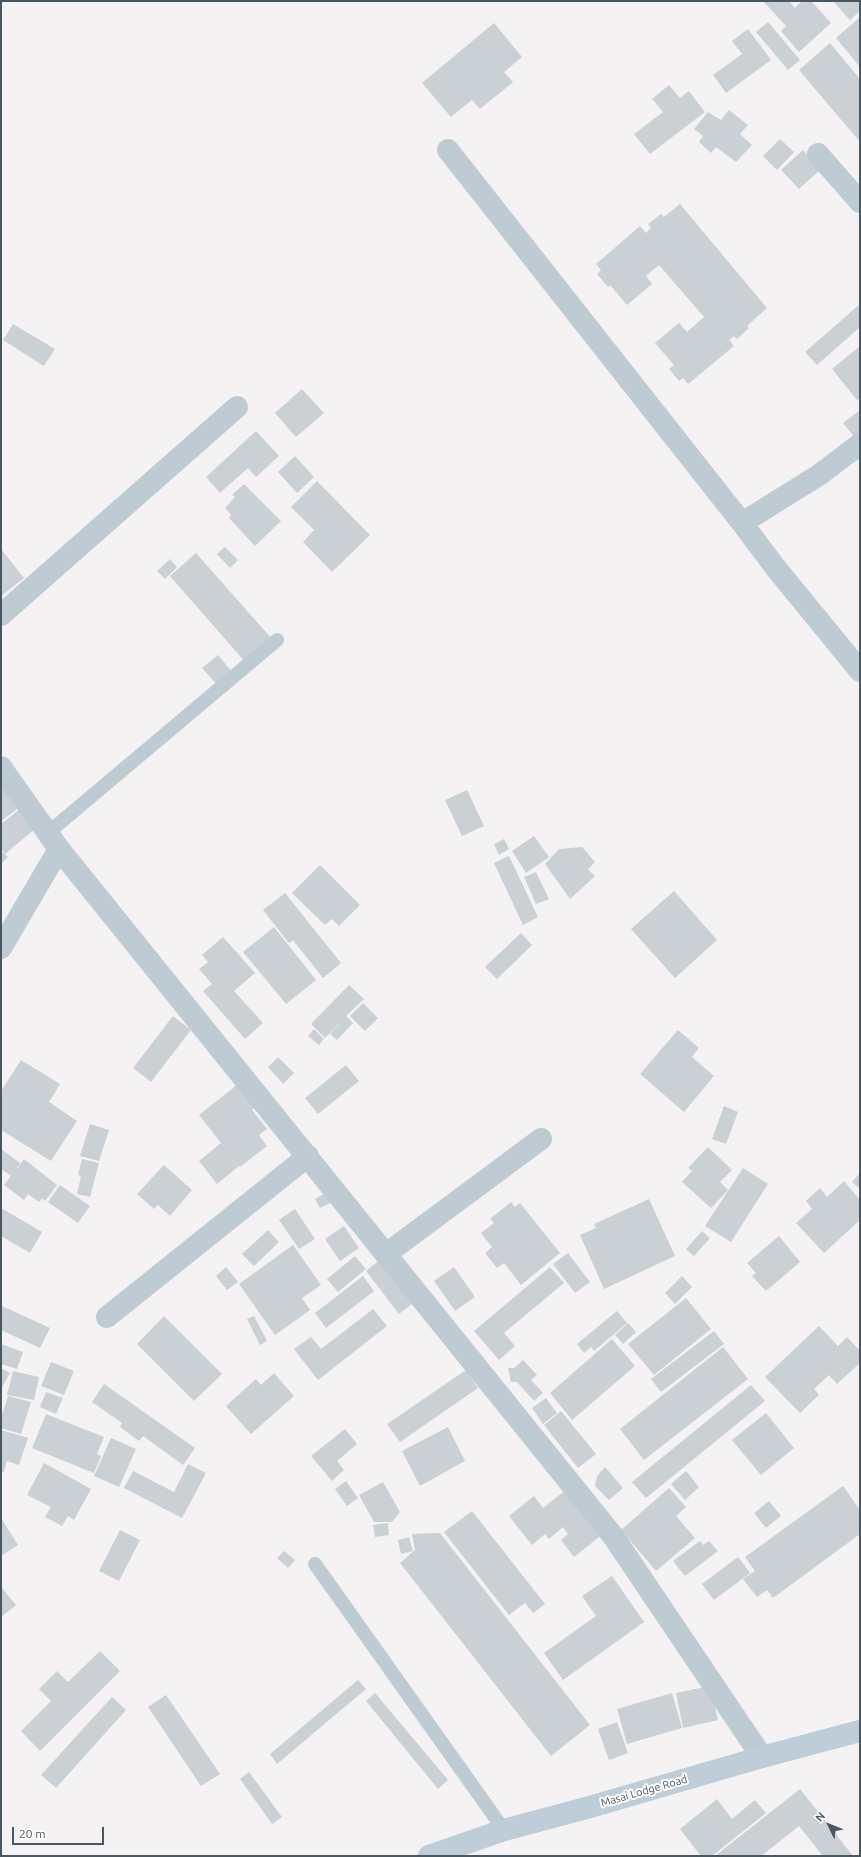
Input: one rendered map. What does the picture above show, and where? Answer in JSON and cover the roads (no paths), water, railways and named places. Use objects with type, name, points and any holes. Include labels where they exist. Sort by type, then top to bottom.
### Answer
[{"type":"street","points":[[448,150],[860,671]]},
{"type":"street","points":[[818,154],[860,202]]},
{"type":"street","points":[[1,615],[237,407]]},
{"type":"street","points":[[742,523],[820,475],[860,444]]},
{"type":"street","points":[[1,767],[54,840],[613,1536],[762,1757]]},
{"type":"street","points":[[1,948],[54,840]]},
{"type":"street","points":[[386,1254],[541,1139]]},
{"type":"street","points":[[107,1316],[308,1156]]},
{"type":"street","name":"Masai Lodge Road","points":[[429,1856],[504,1830],[590,1807],[762,1757],[860,1731]]},
{"type":"lane","points":[[54,840],[277,640]]},
{"type":"lane","points":[[315,1564],[504,1830]]}]
